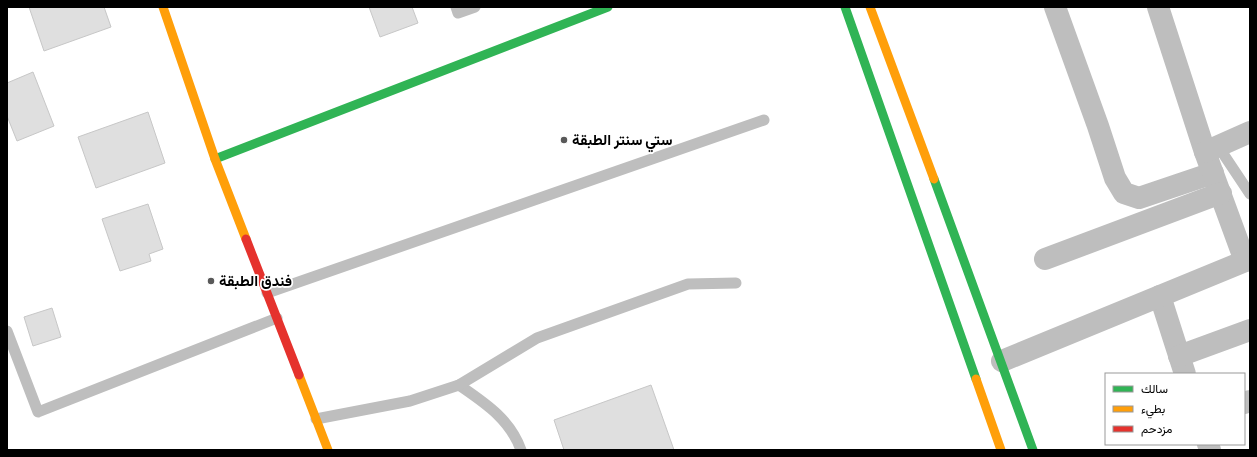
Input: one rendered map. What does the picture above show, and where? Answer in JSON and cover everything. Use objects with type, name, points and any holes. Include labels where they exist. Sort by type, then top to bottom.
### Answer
[{"type":"main road","points":[[163,7],[216,159],[328,450]]},
{"type":"main road","points":[[216,159],[608,7]]},
{"type":"main road","points":[[845,7],[1001,450]]},
{"type":"main road","points":[[870,7],[1002,361],[1033,450]]},
{"type":"street","points":[[1055,7],[1115,178],[1124,193],[1139,198],[1213,173]]},
{"type":"street","points":[[1002,361],[1248,260],[1220,194],[1213,173],[1212,149],[1158,7]]},
{"type":"street","points":[[1212,149],[1250,132]]},
{"type":"street","points":[[1045,258],[1220,194]]},
{"type":"street","points":[[1160,296],[1182,365],[1250,330]]},
{"type":"lane","points":[[456,7],[458,14],[475,7]]},
{"type":"lane","points":[[267,293],[764,120]]},
{"type":"lane","points":[[1212,149],[1250,194]]},
{"type":"lane","points":[[316,419],[410,402],[459,385],[537,338],[688,284],[736,283]]},
{"type":"lane","points":[[7,330],[38,412],[277,318]]},
{"type":"lane","points":[[459,385],[486,403],[509,425],[522,450]]},
{"type":"building","points":[[29,7],[104,7],[111,27],[44,51]]},
{"type":"building","points":[[369,7],[412,7],[418,23],[380,37]]},
{"type":"building","points":[[33,72],[54,126],[17,141],[7,116],[7,83]]},
{"type":"building","points":[[148,112],[165,163],[96,188],[78,137]]},
{"type":"building","points":[[148,204],[163,249],[149,254],[151,261],[120,271],[102,219]]},
{"type":"building","points":[[52,308],[61,337],[33,346],[24,317]]},
{"type":"building","points":[[651,385],[674,450],[564,450],[554,420]]},
{"type":"traffic: fast","points":[[215,159],[608,7]]},
{"type":"traffic: fast","points":[[845,7],[976,379]]},
{"type":"traffic: fast","points":[[934,179],[1033,450]]},
{"type":"traffic: slow","points":[[163,7],[215,159],[246,239]]},
{"type":"traffic: slow","points":[[870,7],[934,179]]},
{"type":"traffic: slow","points":[[299,375],[328,450]]},
{"type":"traffic: slow","points":[[976,379],[1001,450]]},
{"type":"traffic: jam","points":[[246,239],[299,375]]},
{"type":"place","name":"ستي سنتر الطبقة","points":[[564,140]]},
{"type":"place","name":"فندق الطبقة","points":[[211,281]]}]
